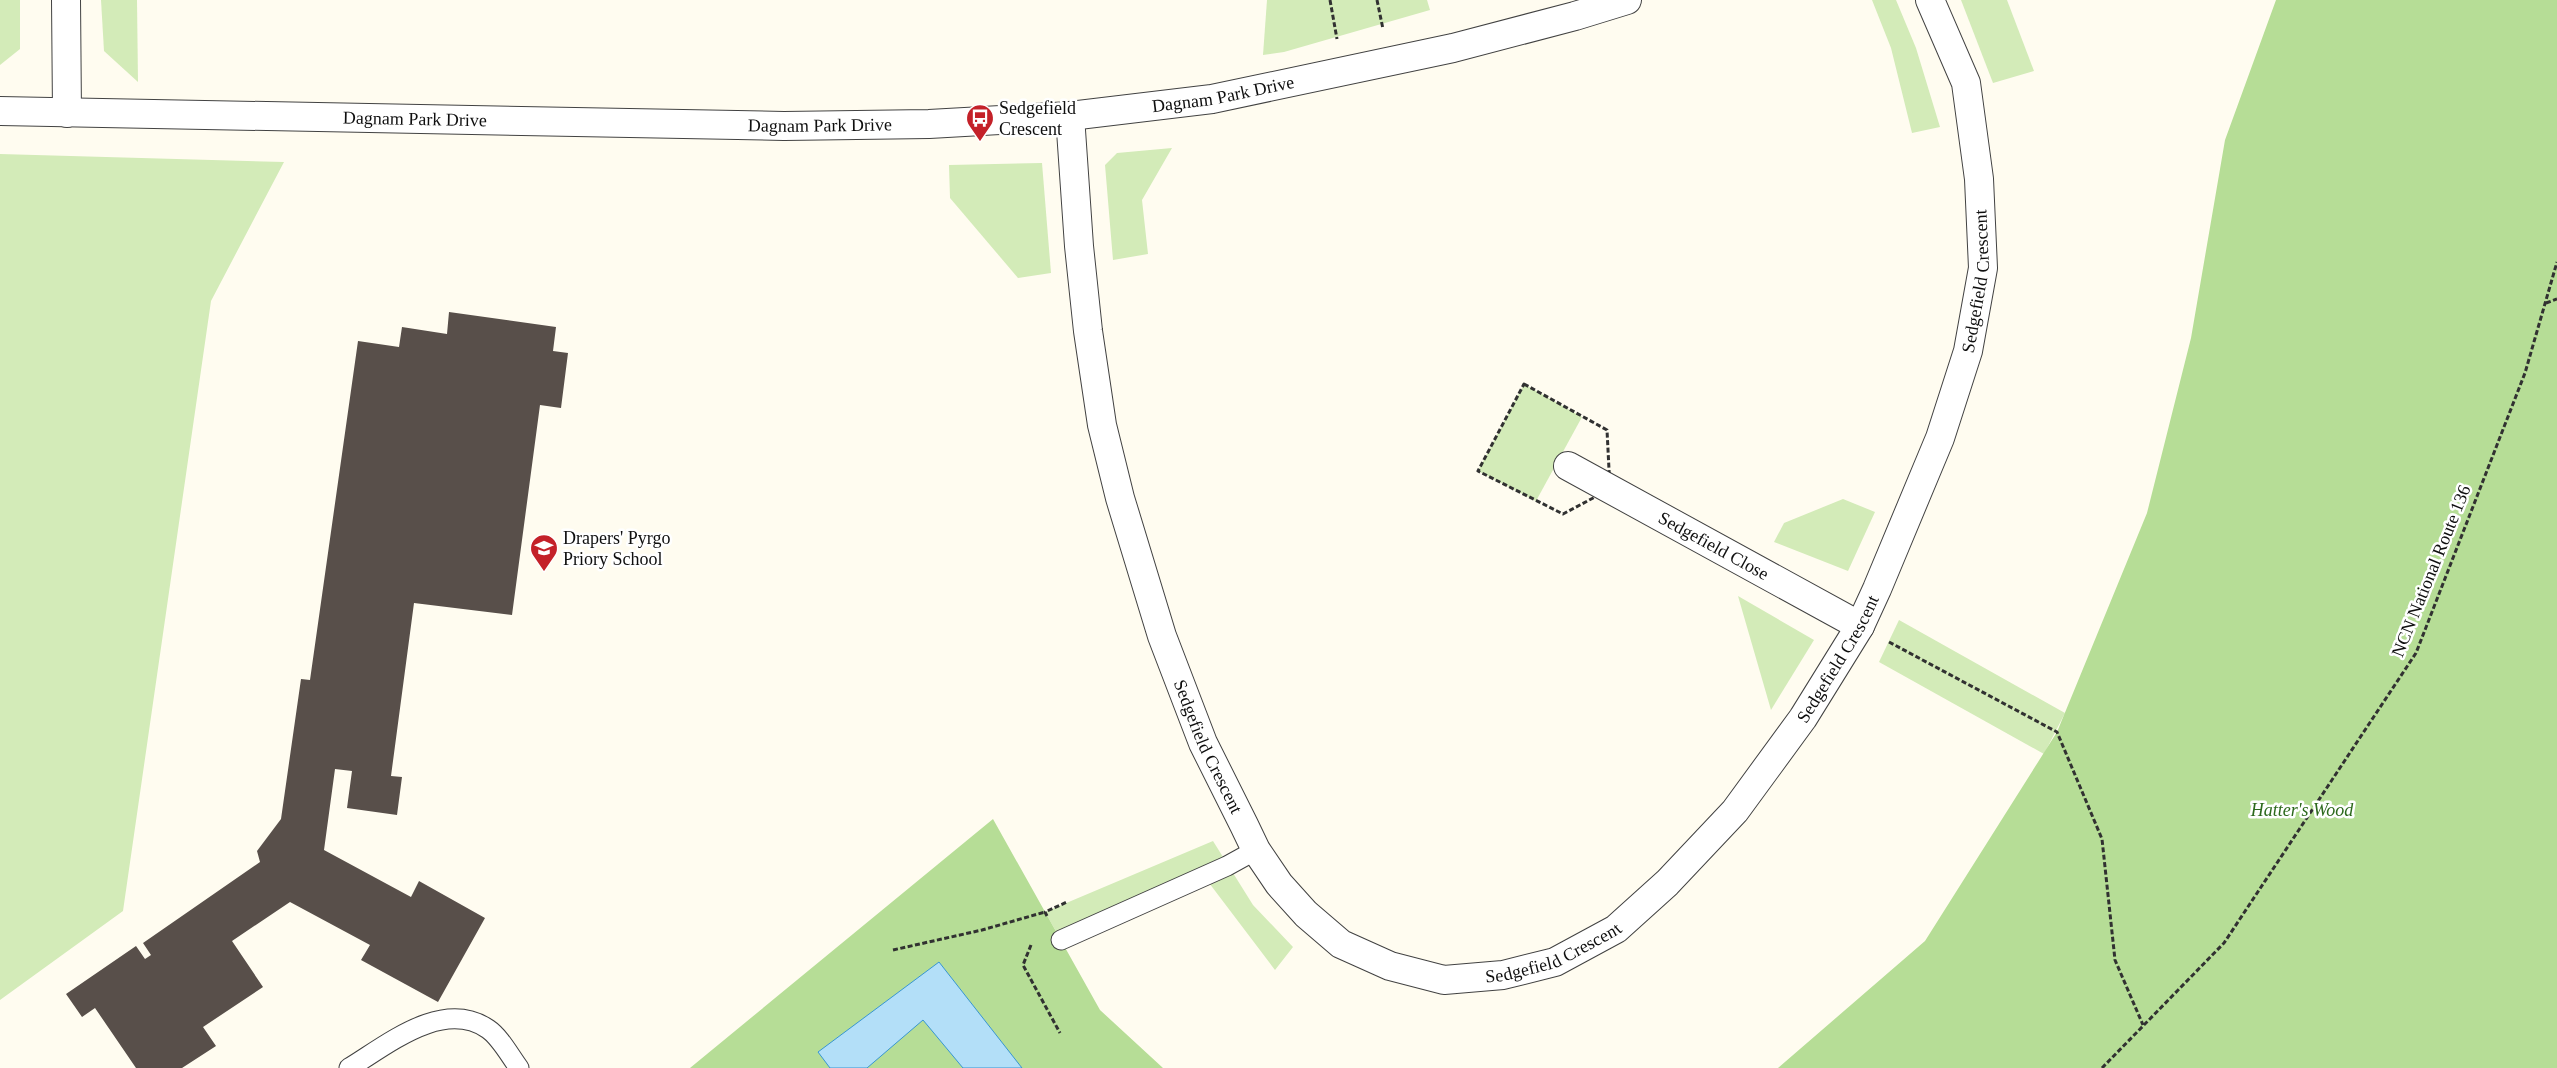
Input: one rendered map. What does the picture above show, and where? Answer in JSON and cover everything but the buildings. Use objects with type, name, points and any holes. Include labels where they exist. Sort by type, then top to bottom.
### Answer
[{"type":"street","points":[[66,0],[67,113]]},
{"type":"street","name":"Dagnam Park Drive","points":[[0,111],[784,126],[929,124],[1070,116],[1212,99],[1453,48],[1576,16],[1627,0]]},
{"type":"street","name":"Sedgefield Crescent","points":[[1070,116],[1079,246],[1088,331],[1102,425],[1120,498],[1162,636],[1203,743],[1256,850],[1279,884],[1306,914],[1341,944],[1390,966],[1444,980],[1503,975],[1555,962],[1616,929],[1667,883],[1735,811],[1803,718],[1860,626],[1940,438],[1968,351],[1983,268],[1979,179],[1966,83],[1930,0]]},
{"type":"street","name":"Sedgefield Close","points":[[1568,466],[1860,626]]},
{"type":"lane","points":[[1060,940],[1227,866],[1256,850]]},
{"type":"lane","points":[[349,1068],[408,1032],[440,1020],[465,1017],[489,1030],[519,1068]]},
{"type":"path","name":"NCN National Route 136","points":[[2102,1068],[2224,943],[2416,654],[2525,373],[2557,262]]},
{"type":"path","points":[[2545,303],[2557,299]]},
{"type":"path","points":[[1860,626],[2057,732],[2102,839],[2115,960],[2143,1025]]},
{"type":"path","points":[[894,950],[982,930],[1045,912],[1041,921]]},
{"type":"path","points":[[1034,938],[1022,965],[1060,1033]]},
{"type":"green space","points":[[0,0],[20,0],[20,49],[0,65]]},
{"type":"green space","points":[[101,0],[137,0],[138,82],[104,51]]},
{"type":"green space","points":[[1267,0],[1427,0],[1430,10],[1284,52],[1263,55]]},
{"type":"green space","points":[[1872,0],[1896,0],[1916,48],[1940,127],[1912,133],[1891,48]]},
{"type":"green space","points":[[1961,0],[2007,0],[2034,71],[1993,83]]},
{"type":"green space","name":"Hatter's Wood","points":[[2276,0],[2557,0],[2557,1068],[1778,1068],[1925,941],[2057,732],[2147,513],[2191,338],[2225,140]]},
{"type":"green space","points":[[1172,148],[1142,200],[1148,254],[1113,260],[1105,165],[1117,153]]},
{"type":"green space","points":[[0,154],[284,162],[211,301],[123,911],[0,1000]]},
{"type":"green space","points":[[1042,163],[1051,273],[1018,278],[950,198],[949,165]]},
{"type":"green space","points":[[1524,384],[1582,417],[1536,501],[1478,471]]},
{"type":"green space","points":[[1843,499],[1875,512],[1848,571],[1774,542],[1784,523]]},
{"type":"green space","points":[[1738,596],[1814,640],[1771,710]]},
{"type":"green space","points":[[1899,620],[2065,713],[2044,754],[1879,662]]},
{"type":"green space","points":[[993,819],[1100,1010],[1163,1068],[690,1068]]},
{"type":"green space","points":[[1213,841],[1253,905],[1293,947],[1275,970],[1200,871],[1061,940],[1045,912]]},
{"type":"water","points":[[939,962],[1022,1068],[963,1068],[923,1020],[867,1068],[830,1068],[818,1052]]},
{"type":"place","name":"Sedgefield Crescent","points":[[980,142]]},
{"type":"place","name":"Drapers' Pyrgo Priory School","points":[[544,572]]}]
